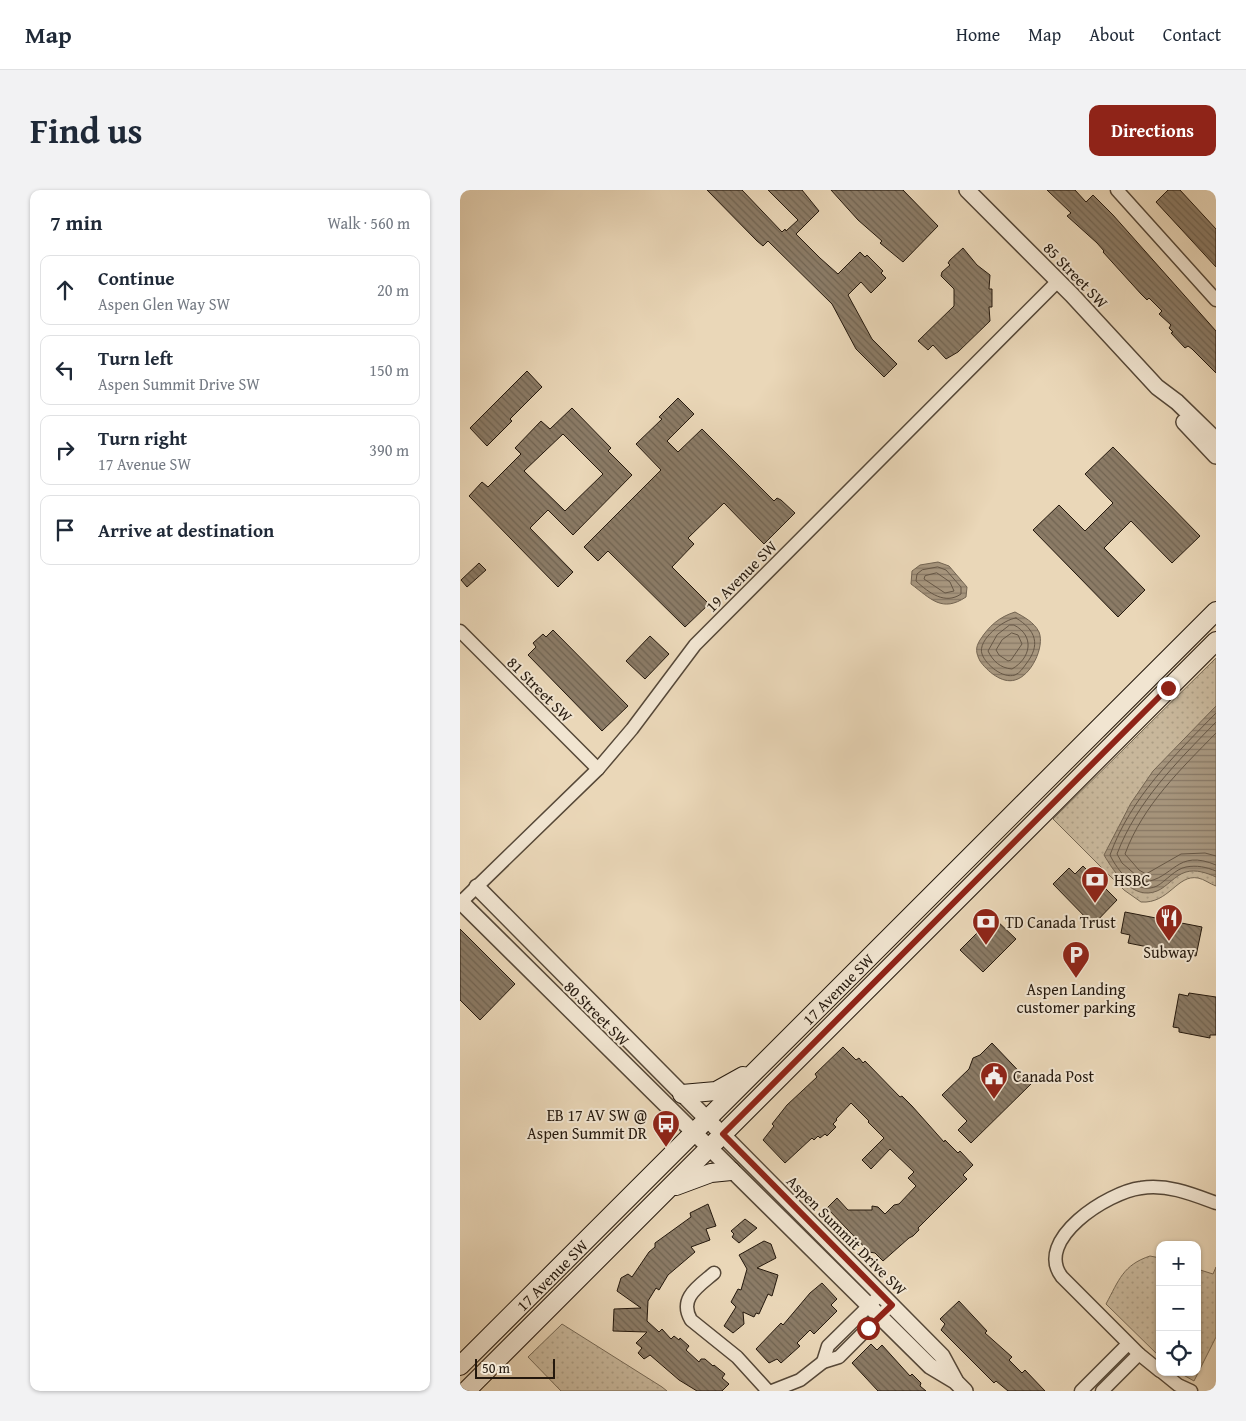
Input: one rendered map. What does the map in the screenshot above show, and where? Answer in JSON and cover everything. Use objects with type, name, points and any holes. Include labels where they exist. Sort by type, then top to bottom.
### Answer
[{"type":"main road","name":"17 Avenue SW","points":[[460,1366],[1216,611]]},
{"type":"main road","name":"17 Avenue SW","points":[[466,1391],[1216,641]]},
{"type":"main road","points":[[1134,692],[1149,708]]},
{"type":"main road","points":[[1018,808],[1034,823]]},
{"type":"main road","points":[[682,1094],[716,1090],[758,1067]]},
{"type":"main road","points":[[669,1190],[703,1176],[731,1171]]},
{"type":"main road","points":[[532,1295],[547,1311]]},
{"type":"street","name":"85 Street SW","points":[[967,190],[1058,281],[1157,387],[1177,402],[1216,440]]},
{"type":"street","points":[[1118,190],[1216,300]]},
{"type":"street","name":"19 Avenue SW","points":[[460,903],[598,769],[632,729],[695,645],[1058,281]]},
{"type":"street","name":"85 Street SW","points":[[1157,387],[1171,409],[1216,456]]},
{"type":"street","name":"81 Street SW","points":[[460,631],[598,769]]},
{"type":"street","name":"80 Street SW","points":[[477,887],[708,1119]]},
{"type":"street","name":"80 Street SW","points":[[460,903],[709,1148]]},
{"type":"street","points":[[553,994],[568,978]]},
{"type":"street","points":[[827,1000],[842,1016]]},
{"type":"street","name":"Aspen Summit Drive SW","points":[[708,1119],[942,1356],[960,1386]]},
{"type":"street","name":"Aspen Summit Drive SW","points":[[709,1148],[930,1366],[960,1386]]},
{"type":"street","points":[[1156,1368],[1128,1344],[1056,1269],[1054,1259],[1064,1236],[1088,1210],[1115,1195],[1141,1188],[1174,1188],[1216,1203]]},
{"type":"street","points":[[714,1273],[688,1297],[685,1305],[690,1320],[742,1362],[768,1391]]},
{"type":"street","points":[[823,1362],[828,1346],[880,1294]]},
{"type":"street","points":[[772,1391],[800,1380],[823,1362],[839,1358],[892,1305]]},
{"type":"street","points":[[1081,1391],[1128,1344]]},
{"type":"street","points":[[1102,1391],[1139,1354]]},
{"type":"street","points":[[1166,1376],[1178,1385],[1191,1391]]},
{"type":"shaded area","points":[[1216,658],[1216,886],[1198,878],[1191,878],[1184,880],[1159,899],[1141,902],[1124,890],[1053,819]]},
{"type":"shaded area","points":[[1150,1256],[1156,1257],[1156,1353],[1106,1304],[1123,1274],[1141,1260]]},
{"type":"shaded area","points":[[1216,1267],[1216,1337],[1201,1367],[1201,1270],[1213,1274]]},
{"type":"shaded area","points":[[562,1324],[667,1391],[561,1391],[528,1357]]},
{"type":"shaded area","points":[[1185,1376],[1196,1376],[1194,1381]]},
{"type":"water","points":[[938,562],[949,566],[967,587],[966,597],[958,602],[943,604],[931,599],[911,584],[912,571],[920,565]]},
{"type":"water","points":[[1015,612],[1037,628],[1040,645],[1035,660],[1026,673],[1010,681],[995,676],[987,669],[980,661],[977,648],[978,643],[991,626],[999,619]]},
{"type":"water","points":[[1216,706],[1216,877],[1190,871],[1178,876],[1157,891],[1140,892],[1125,883],[1104,855],[1131,803],[1153,771]]},
{"type":"building","points":[[707,190],[742,190],[782,232],[785,229],[786,231],[798,220],[768,190],[802,190],[819,211],[796,234],[820,258],[838,274],[860,252],[865,257],[867,255],[883,271],[881,273],[886,278],[871,293],[861,282],[848,295],[872,339],[897,364],[884,377],[856,349],[832,304],[768,241],[763,246],[757,241]]},
{"type":"building","points":[[831,190],[903,190],[938,226],[903,262],[880,243],[882,241],[858,220]]},
{"type":"building","points":[[1047,190],[1075,190],[1086,202],[1093,195],[1113,215],[1216,331],[1216,373],[1192,349],[1188,346],[1185,348],[1171,333],[1173,332],[1169,328],[1171,325],[1159,314],[1162,311],[1149,298],[1147,300],[1141,294],[1097,243],[1067,216],[1071,213]]},
{"type":"building","points":[[1168,190],[1180,190],[1216,229],[1216,267],[1156,202]]},
{"type":"building","points":[[963,248],[977,265],[990,275],[989,289],[992,289],[992,307],[989,307],[990,321],[958,352],[946,359],[933,345],[928,350],[918,341],[954,306],[954,289],[941,276],[942,272],[950,265],[948,263],[950,260]]},
{"type":"building","points":[[527,371],[542,387],[510,419],[512,421],[487,446],[470,428]]},
{"type":"building","points":[[678,398],[694,414],[667,441],[678,452],[702,429],[774,501],[777,498],[781,500],[795,513],[764,544],[724,503],[688,538],[694,544],[672,567],[709,604],[685,627],[608,551],[598,561],[584,547],[661,470],[636,444],[662,419],[659,417]]},
{"type":"building","points":[[572,408],[611,448],[608,451],[632,475],[573,535],[548,510],[530,528],[573,572],[558,587],[469,496],[482,482],[488,487],[521,454],[515,448],[541,421],[550,429]],"holes":[[[563,434],[603,474],[565,511],[524,471]]]},
{"type":"building","points":[[1113,447],[1200,536],[1172,563],[1131,521],[1104,548],[1145,590],[1118,617],[1033,530],[1059,505],[1085,531],[1113,503],[1085,474]]},
{"type":"building","points":[[479,563],[486,570],[467,587],[461,580]]},
{"type":"building","points":[[553,630],[628,706],[602,731],[528,655],[536,647],[533,643],[543,634],[546,637]]},
{"type":"building","points":[[650,636],[669,654],[645,679],[626,661]]},
{"type":"building","points":[[1083,866],[1117,900],[1093,925],[1053,884],[1069,868],[1075,874]]},
{"type":"building","points":[[1125,912],[1202,927],[1196,956],[1187,954],[1186,959],[1147,951],[1148,947],[1128,943],[1130,935],[1121,933]]},
{"type":"building","name":"TD Canada Trust","points":[[993,917],[1016,939],[983,972],[960,950]]},
{"type":"building","points":[[460,929],[515,984],[480,1020],[460,1000]]},
{"type":"building","points":[[1189,993],[1216,997],[1216,1035],[1210,1035],[1210,1038],[1179,1032],[1179,1028],[1173,1027],[1179,994],[1188,996]]},
{"type":"building","points":[[992,1043],[1031,1084],[971,1143],[958,1130],[967,1121],[942,1095],[969,1069],[973,1058],[980,1055]]},
{"type":"building","points":[[843,1047],[856,1060],[859,1058],[863,1063],[865,1061],[900,1097],[902,1096],[912,1106],[944,1142],[945,1140],[958,1153],[960,1151],[973,1165],[963,1175],[967,1179],[918,1228],[919,1230],[913,1236],[883,1261],[875,1253],[869,1252],[827,1208],[837,1198],[848,1210],[872,1210],[872,1206],[878,1207],[885,1214],[894,1205],[899,1204],[916,1186],[908,1178],[914,1172],[890,1149],[871,1169],[862,1160],[884,1138],[869,1121],[851,1103],[836,1119],[833,1124],[836,1127],[827,1136],[825,1134],[820,1138],[818,1136],[814,1140],[812,1138],[785,1163],[763,1140],[774,1126],[772,1124],[787,1105],[817,1077],[815,1074]]},
{"type":"building","points":[[708,1204],[716,1226],[706,1229],[710,1240],[691,1247],[695,1252],[668,1275],[659,1290],[656,1288],[648,1301],[647,1321],[659,1332],[662,1329],[671,1339],[674,1336],[679,1340],[680,1338],[689,1346],[686,1350],[699,1362],[701,1359],[705,1359],[725,1374],[722,1378],[729,1384],[722,1391],[697,1391],[679,1380],[650,1355],[644,1359],[638,1353],[642,1348],[636,1343],[647,1332],[613,1331],[614,1309],[641,1308],[617,1291],[621,1278],[628,1274],[632,1277],[649,1252],[655,1247],[655,1243],[691,1217],[690,1213]]},
{"type":"building","points":[[745,1219],[757,1228],[739,1243],[732,1237],[734,1234],[731,1231]]},
{"type":"building","points":[[764,1241],[771,1244],[776,1258],[757,1268],[778,1275],[772,1296],[768,1294],[759,1314],[756,1313],[754,1317],[743,1312],[744,1324],[733,1333],[724,1326],[736,1307],[731,1302],[738,1289],[741,1290],[747,1269],[739,1255]]},
{"type":"building","points":[[822,1283],[837,1299],[831,1305],[837,1311],[814,1334],[810,1330],[797,1343],[800,1346],[781,1363],[777,1359],[769,1363],[756,1349],[781,1323],[783,1325],[810,1293]]},
{"type":"building","points":[[959,1301],[987,1331],[985,1333],[1012,1357],[1009,1360],[1022,1373],[1025,1370],[1045,1391],[1008,1391],[996,1381],[994,1383],[941,1330],[945,1324],[940,1319]]},
{"type":"building","points":[[871,1344],[877,1350],[882,1345],[910,1376],[912,1374],[921,1383],[920,1386],[926,1391],[878,1391],[852,1363]]},
{"type":"place","name":"HSBC","points":[[1095,904]]},
{"type":"place","name":"Subway","points":[[1169,942]]},
{"type":"place","name":"TD Canada Trust","points":[[986,946]]},
{"type":"place","name":"Aspen Landing customer parking","points":[[1076,979]]},
{"type":"place","name":"Canada Post","points":[[994,1100]]},
{"type":"place","name":"EB 17 AV SW @ Aspen Summit DR","points":[[666,1148]]},
{"type":"route","points":[[868,1328],[892,1305],[723,1134],[1168,688]]}]
